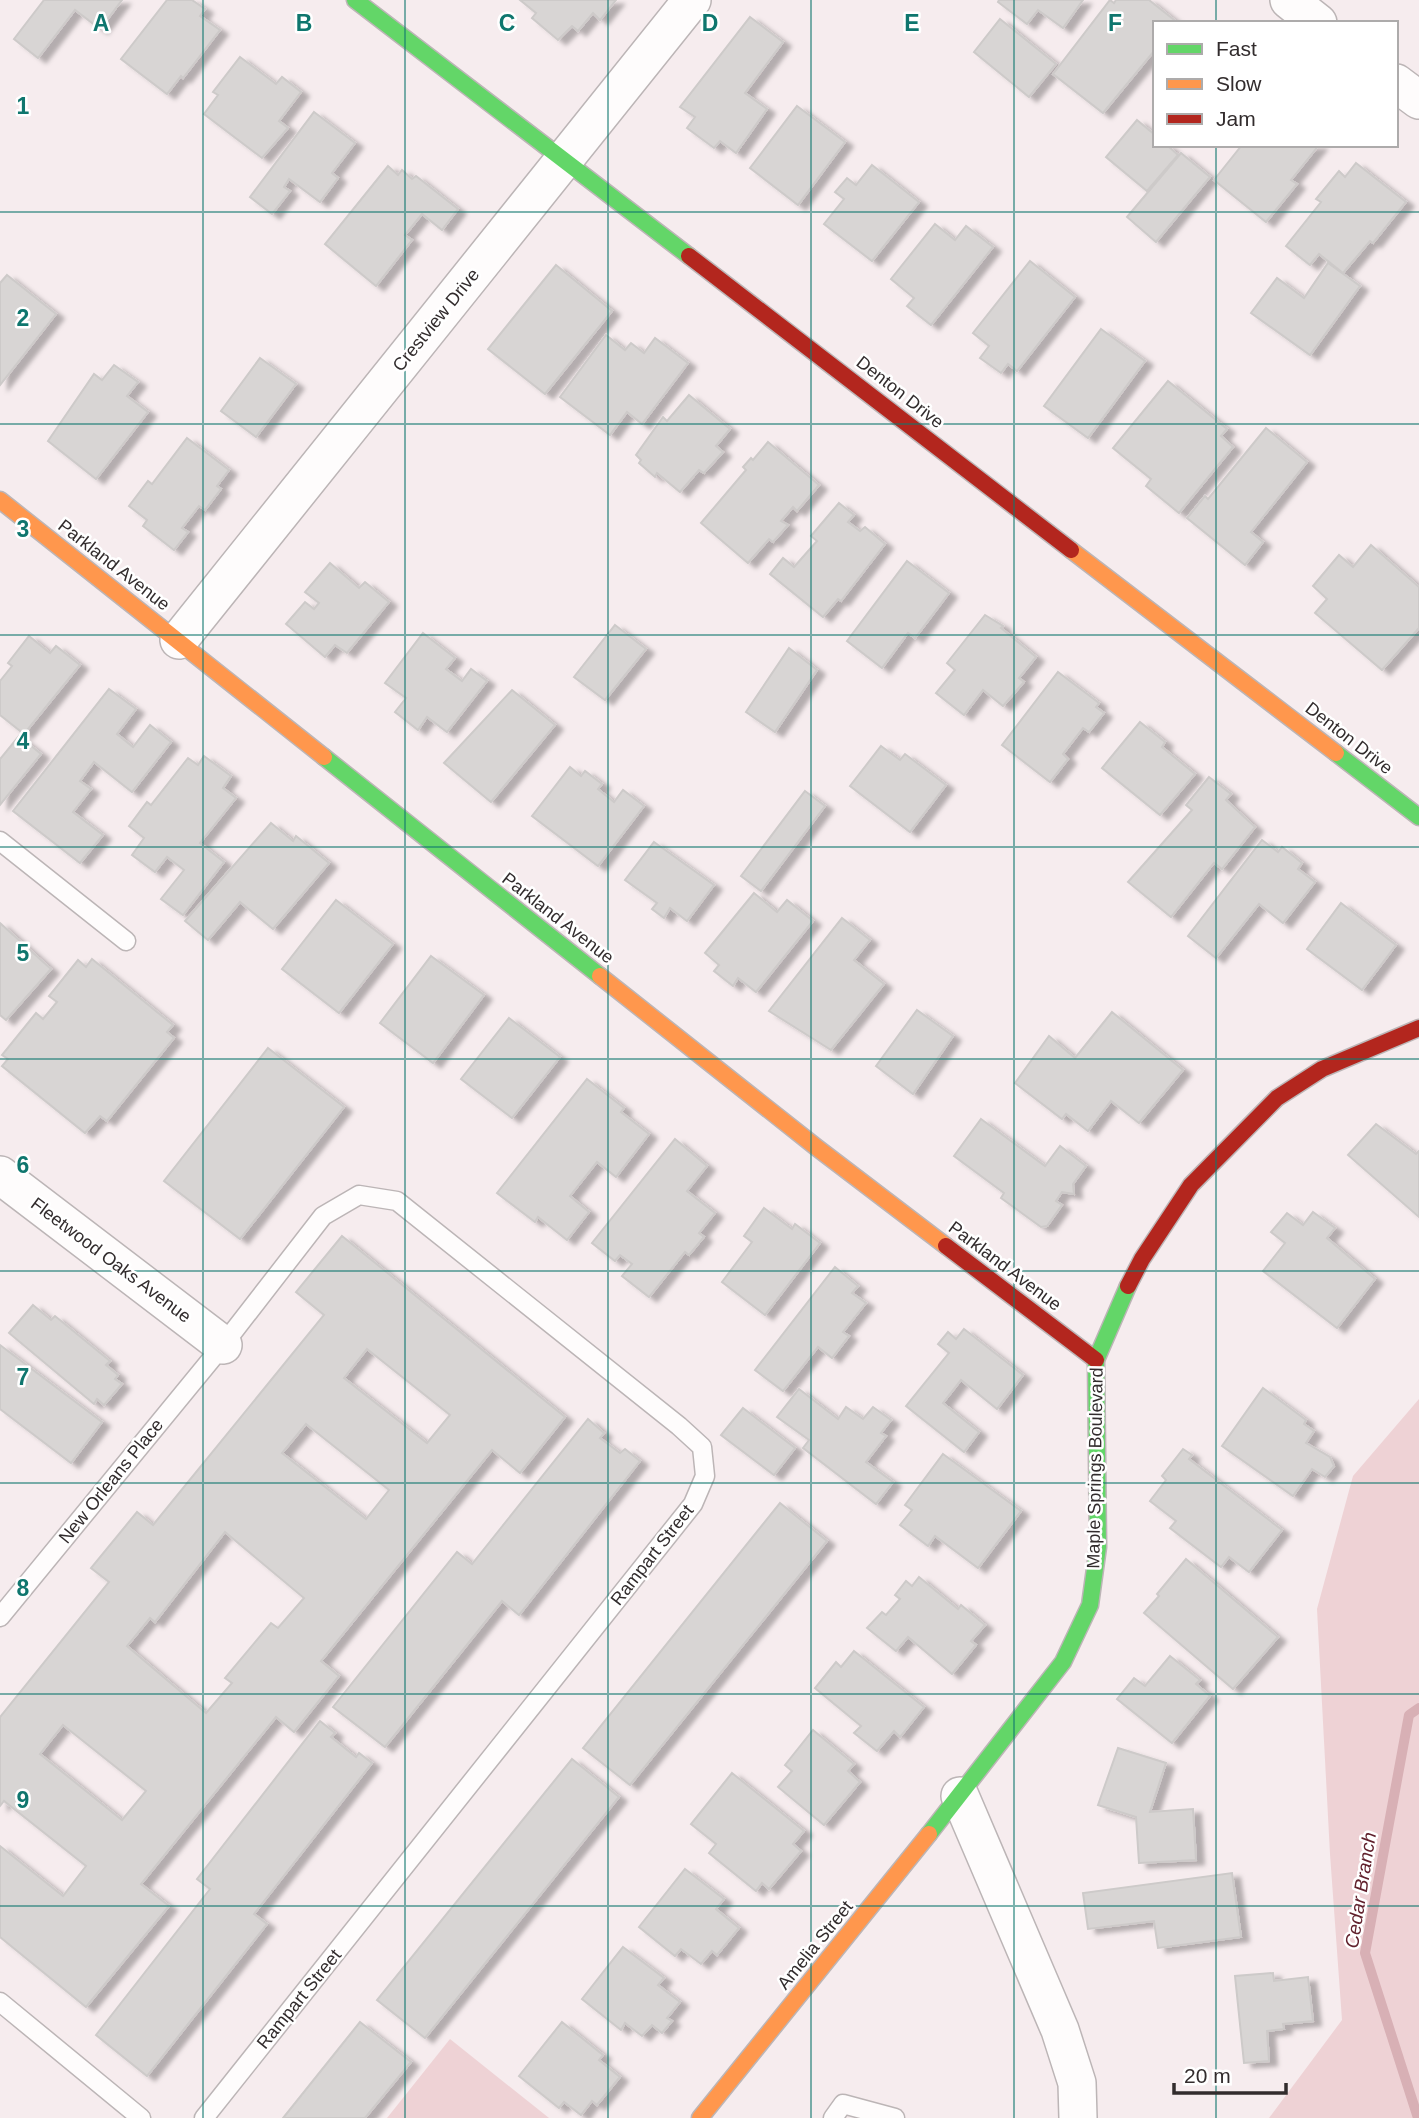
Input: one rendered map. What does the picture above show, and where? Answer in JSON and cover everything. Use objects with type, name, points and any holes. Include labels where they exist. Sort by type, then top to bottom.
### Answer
[{"type":"street","name":"Denton Drive","points":[[355,0],[1419,817]]},
{"type":"street","name":"Crestview Drive","points":[[178,640],[692,0]]},
{"type":"street","points":[[1289,0],[1315,21]]},
{"type":"street","points":[[1398,84],[1419,100]]},
{"type":"street","name":"Parkland Avenue","points":[[0,500],[816,1147],[1096,1360]]},
{"type":"street","name":"Maple Springs Boulevard","points":[[960,1796],[1063,1662],[1090,1605],[1098,1547],[1096,1360],[1118,1305],[1142,1259],[1191,1185],[1277,1098],[1322,1069],[1419,1028]]},
{"type":"street","name":"Fleetwood Oaks Avenue","points":[[0,1175],[223,1346]]},
{"type":"street","points":[[960,1796],[1060,2030],[1077,2082],[1078,2118]]},
{"type":"street","name":"Amelia Street","points":[[700,2118],[960,1796]]},
{"type":"lane","points":[[0,841],[126,940]]},
{"type":"lane","name":"Rampart Street","points":[[204,2118],[693,1504],[705,1476],[702,1447],[679,1426],[397,1201],[359,1195],[323,1216],[223,1346]]},
{"type":"lane","name":"New Orleans Place","points":[[0,1617],[223,1346]]},
{"type":"lane","points":[[0,2002],[141,2118]]},
{"type":"lane","points":[[833,2118],[843,2104],[895,2118]]},
{"type":"shaded area","points":[[1419,1399],[1419,2118],[1269,2118],[1342,2020],[1317,1609],[1353,1476]]},
{"type":"shaded area","points":[[450,2039],[549,2118],[387,2118]]},
{"type":"building","points":[[44,0],[122,0],[100,29],[75,10],[38,58],[14,39]]},
{"type":"building","points":[[167,0],[192,0],[205,9],[200,16],[220,30],[183,78],[181,76],[167,94],[121,59]]},
{"type":"building","points":[[520,0],[616,0],[600,20],[593,13],[578,31],[572,26],[558,40],[532,18],[536,13]]},
{"type":"building","points":[[1083,0],[1063,28],[1038,10],[1027,24],[998,2]]},
{"type":"building","points":[[1110,0],[1114,3],[1116,0],[1149,0],[1175,21],[1153,21],[1153,52],[1103,113],[1053,74]]},
{"type":"building","points":[[750,17],[783,42],[745,93],[767,109],[736,153],[720,141],[714,148],[687,128],[695,117],[680,107]]},
{"type":"building","points":[[1000,19],[1056,64],[1029,97],[974,52]]},
{"type":"building","points":[[240,57],[276,84],[282,77],[301,92],[279,121],[288,128],[262,158],[204,114],[218,95],[213,92]]},
{"type":"building","points":[[797,106],[845,142],[798,205],[750,168]]},
{"type":"building","points":[[314,112],[355,143],[332,173],[338,178],[320,202],[289,179],[284,187],[290,191],[272,214],[250,197]]},
{"type":"building","points":[[1137,120],[1153,133],[1153,147],[1169,147],[1178,155],[1147,191],[1106,157]]},
{"type":"building","points":[[1240,147],[1317,147],[1291,180],[1297,184],[1266,222],[1214,180]]},
{"type":"building","points":[[1181,153],[1210,177],[1156,242],[1127,217]]},
{"type":"building","points":[[1356,163],[1406,202],[1373,243],[1370,241],[1343,273],[1319,254],[1310,265],[1286,246],[1321,202],[1316,199],[1339,171],[1345,177]]},
{"type":"building","points":[[872,165],[919,202],[872,261],[824,224],[844,199],[835,192],[847,178],[856,185]]},
{"type":"building","points":[[388,166],[398,175],[402,170],[412,179],[416,176],[458,209],[442,230],[422,214],[405,235],[412,240],[376,286],[325,244]]},
{"type":"building","points":[[935,224],[955,240],[966,226],[993,247],[931,325],[907,306],[914,298],[891,279]]},
{"type":"building","points":[[1030,261],[1075,297],[1017,371],[1008,364],[1001,373],[980,358],[989,346],[973,333]]},
{"type":"building","points":[[1328,263],[1360,286],[1310,355],[1251,313],[1277,278],[1304,298]]},
{"type":"building","points":[[556,265],[612,311],[545,394],[488,349]]},
{"type":"building","points":[[7,275],[56,314],[0,385],[0,283]]},
{"type":"building","points":[[1101,329],[1145,361],[1088,438],[1044,406]]},
{"type":"building","points":[[606,335],[625,350],[631,343],[644,353],[655,338],[688,363],[642,424],[627,412],[610,435],[560,397]]},
{"type":"building","points":[[260,358],[296,384],[256,437],[221,411]]},
{"type":"building","points":[[114,365],[138,382],[127,396],[148,412],[96,479],[48,441],[94,374],[102,380]]},
{"type":"building","points":[[1168,381],[1227,429],[1221,436],[1233,447],[1179,513],[1146,486],[1151,479],[1113,448]]},
{"type":"building","points":[[689,395],[730,429],[716,446],[723,452],[704,473],[699,470],[680,492],[657,473],[655,477],[639,463],[641,460],[636,455],[663,417],[667,421]]},
{"type":"building","points":[[1266,428],[1307,462],[1251,532],[1263,542],[1245,565],[1187,518],[1205,496],[1208,499]]},
{"type":"building","points":[[187,438],[229,470],[217,486],[221,489],[205,510],[199,506],[182,528],[188,532],[174,550],[143,526],[147,520],[129,506],[148,481],[152,484]]},
{"type":"building","points":[[768,442],[819,485],[797,511],[793,507],[781,521],[788,525],[773,542],[769,539],[748,563],[701,523],[746,470],[743,467],[751,458],[753,460]]},
{"type":"building","points":[[839,503],[854,515],[848,522],[860,531],[865,527],[885,544],[841,601],[838,599],[823,617],[770,574],[783,558],[794,567],[817,541],[811,536]]},
{"type":"building","points":[[1371,545],[1419,587],[1419,628],[1382,670],[1315,613],[1327,599],[1313,586],[1339,555],[1353,567]]},
{"type":"building","points":[[907,561],[949,593],[915,638],[908,633],[882,668],[847,641]]},
{"type":"building","points":[[330,563],[359,588],[365,582],[389,602],[347,653],[335,645],[325,657],[286,624],[305,602],[314,609],[319,603],[305,592]]},
{"type":"building","points":[[985,615],[1003,626],[1001,628],[1036,657],[1019,678],[1024,682],[1003,706],[983,690],[964,715],[936,693],[955,670],[947,663]]},
{"type":"building","points":[[615,625],[646,649],[605,700],[574,677]]},
{"type":"building","points":[[423,633],[455,658],[446,669],[462,681],[471,669],[487,681],[447,732],[427,717],[418,730],[395,712],[406,698],[385,683]]},
{"type":"building","points":[[29,636],[50,653],[56,646],[80,665],[24,734],[0,715],[0,681],[12,666],[8,663]]},
{"type":"building","points":[[789,648],[817,670],[775,732],[746,712]]},
{"type":"building","points":[[1058,672],[1099,703],[1096,707],[1104,713],[1089,732],[1083,728],[1063,754],[1068,759],[1050,782],[1002,745]]},
{"type":"building","points":[[109,689],[136,709],[117,734],[133,747],[150,725],[171,742],[132,792],[94,762],[80,781],[91,789],[73,812],[103,835],[80,863],[13,811]]},
{"type":"building","points":[[512,690],[555,725],[491,802],[444,763]]},
{"type":"building","points":[[1140,722],[1165,742],[1162,747],[1195,774],[1160,815],[1102,768]]},
{"type":"building","points":[[19,736],[41,754],[0,805],[0,759]]},
{"type":"building","points":[[881,746],[900,760],[905,754],[946,785],[910,832],[850,786]]},
{"type":"building","points":[[204,756],[231,776],[223,788],[236,798],[200,843],[224,862],[183,915],[161,899],[184,870],[167,857],[155,872],[132,855],[144,838],[129,826],[147,802],[151,805],[188,758],[198,765]]},
{"type":"building","points":[[570,767],[581,776],[585,771],[602,784],[598,789],[614,802],[623,790],[644,806],[598,866],[532,816]]},
{"type":"building","points":[[1209,777],[1231,794],[1226,800],[1255,827],[1222,869],[1214,863],[1171,917],[1128,882],[1192,810],[1186,805]]},
{"type":"building","points":[[805,791],[825,806],[761,891],[741,876]]},
{"type":"building","points":[[271,823],[293,841],[296,836],[329,863],[273,929],[240,902],[208,940],[185,921]]},
{"type":"building","points":[[1262,840],[1278,852],[1282,847],[1302,863],[1298,869],[1315,882],[1283,923],[1259,904],[1216,958],[1188,936]]},
{"type":"building","points":[[654,842],[714,885],[687,921],[670,908],[664,918],[652,909],[657,903],[625,880]]},
{"type":"building","points":[[754,893],[777,912],[787,900],[813,921],[756,992],[738,978],[733,986],[714,971],[719,965],[705,953]]},
{"type":"building","points":[[336,900],[393,944],[339,1013],[282,969]]},
{"type":"building","points":[[1341,903],[1396,945],[1362,990],[1307,949]]},
{"type":"building","points":[[842,918],[870,940],[854,960],[884,984],[831,1050],[769,1011]]},
{"type":"building","points":[[0,923],[51,969],[6,1020],[0,1015]]},
{"type":"building","points":[[431,956],[484,995],[433,1063],[380,1023]]},
{"type":"building","points":[[92,959],[173,1025],[167,1032],[174,1038],[107,1121],[100,1116],[85,1133],[2,1066],[8,1059],[2,1055],[36,1013],[43,1019],[57,1002],[49,996],[78,960],[86,967]]},
{"type":"building","points":[[917,1010],[953,1036],[913,1094],[876,1066]]},
{"type":"building","points":[[1112,1012],[1183,1070],[1139,1123],[1111,1101],[1088,1131],[1066,1114],[1062,1119],[1015,1083],[1049,1036],[1075,1058]]},
{"type":"building","points":[[509,1018],[560,1057],[512,1118],[461,1079]]},
{"type":"building","points":[[268,1048],[344,1107],[240,1239],[164,1181]]},
{"type":"building","points":[[587,1079],[624,1108],[621,1112],[649,1134],[616,1177],[597,1162],[570,1196],[589,1212],[567,1240],[538,1217],[535,1222],[497,1193]]},
{"type":"building","points":[[981,1119],[1045,1166],[1060,1146],[1086,1166],[1073,1184],[1074,1194],[1062,1192],[1056,1201],[1062,1205],[1047,1226],[1041,1227],[1001,1198],[1004,1193],[954,1156]]},
{"type":"building","points":[[1376,1124],[1416,1154],[1419,1151],[1419,1217],[1348,1155]]},
{"type":"building","points":[[675,1139],[707,1166],[687,1191],[715,1213],[699,1233],[704,1237],[689,1255],[685,1252],[649,1297],[622,1276],[632,1264],[620,1255],[615,1261],[592,1243]]},
{"type":"building","points":[[764,1208],[792,1229],[795,1224],[820,1243],[765,1315],[722,1282],[752,1242],[744,1236]]},
{"type":"building","points":[[1313,1212],[1335,1228],[1327,1238],[1375,1279],[1337,1328],[1263,1271],[1285,1243],[1271,1232],[1287,1213],[1303,1225]]},
{"type":"building","points":[[342,1236],[565,1417],[520,1473],[492,1450],[321,1661],[339,1676],[294,1732],[276,1717],[141,1884],[169,1906],[86,2007],[0,1937],[0,1846],[63,1896],[86,1866],[4,1801],[0,1806],[0,1717],[109,1582],[91,1568],[137,1512],[153,1525],[324,1315],[296,1292]],"holes":[[[367,1349],[450,1415],[427,1443],[344,1378]],[[306,1424],[389,1490],[366,1519],[282,1453]],[[225,1532],[304,1598],[278,1628],[271,1623],[225,1678],[232,1683],[206,1713],[127,1646],[150,1618],[155,1622]],[[63,1725],[146,1791],[122,1820],[40,1754]]]},
{"type":"building","points":[[835,1267],[858,1286],[852,1293],[866,1303],[843,1332],[849,1336],[832,1358],[818,1347],[783,1391],[755,1370]]},
{"type":"building","points":[[33,1305],[51,1320],[55,1316],[110,1361],[106,1365],[118,1375],[115,1379],[122,1384],[104,1405],[97,1399],[94,1404],[9,1333]]},
{"type":"building","points":[[964,1329],[1023,1375],[997,1409],[961,1380],[943,1403],[979,1432],[964,1452],[906,1406],[949,1353],[938,1344],[948,1332],[956,1339]]},
{"type":"building","points":[[0,1345],[102,1422],[71,1463],[0,1409]]},
{"type":"building","points":[[1263,1388],[1306,1420],[1304,1424],[1314,1431],[1306,1443],[1330,1457],[1334,1466],[1325,1477],[1312,1469],[1293,1496],[1222,1446]]},
{"type":"building","points":[[799,1389],[838,1419],[846,1407],[863,1419],[873,1407],[891,1420],[881,1433],[886,1436],[866,1462],[893,1482],[876,1504],[803,1448],[809,1440],[777,1417]]},
{"type":"building","points":[[743,1408],[795,1448],[774,1475],[721,1435]]},
{"type":"building","points":[[588,1419],[604,1433],[600,1438],[620,1453],[625,1449],[640,1461],[519,1615],[502,1601],[385,1747],[333,1707],[457,1552],[472,1564]]},
{"type":"building","points":[[1183,1449],[1192,1455],[1189,1459],[1282,1530],[1249,1572],[1229,1557],[1221,1567],[1170,1528],[1176,1521],[1150,1501],[1166,1480],[1162,1476]]},
{"type":"building","points":[[943,1454],[1021,1511],[978,1568],[935,1536],[928,1546],[900,1525],[912,1510],[905,1505]]},
{"type":"building","points":[[780,1503],[827,1541],[630,1785],[583,1748]]},
{"type":"building","points":[[1186,1559],[1278,1637],[1233,1689],[1144,1613]]},
{"type":"building","points":[[919,1577],[958,1609],[961,1605],[985,1625],[971,1641],[976,1645],[952,1674],[908,1637],[896,1651],[867,1628],[882,1612],[886,1615],[900,1599],[895,1595],[906,1581],[912,1586]]},
{"type":"building","points":[[854,1651],[924,1707],[900,1737],[894,1731],[877,1751],[854,1733],[861,1726],[815,1688],[836,1662],[841,1667]]},
{"type":"building","points":[[1170,1656],[1200,1680],[1196,1684],[1210,1696],[1172,1743],[1117,1699],[1134,1678],[1145,1686]]},
{"type":"building","points":[[320,1721],[335,1733],[331,1737],[356,1757],[359,1753],[372,1763],[254,1914],[267,1924],[147,2076],[96,2035],[210,1889],[197,1879]]},
{"type":"building","points":[[813,1730],[854,1764],[848,1771],[860,1782],[824,1825],[778,1787],[792,1771],[785,1765]]},
{"type":"building","points":[[1118,1748],[1166,1763],[1150,1812],[1193,1809],[1196,1860],[1139,1863],[1136,1817],[1098,1805]]},
{"type":"building","points":[[572,1759],[619,1797],[425,2038],[377,2000]]},
{"type":"building","points":[[732,1773],[804,1831],[793,1844],[801,1851],[769,1889],[762,1883],[756,1891],[709,1853],[716,1844],[691,1824]]},
{"type":"building","points":[[685,1869],[724,1899],[716,1909],[739,1928],[717,1955],[712,1951],[701,1964],[681,1949],[675,1956],[639,1927]]},
{"type":"building","points":[[1232,1873],[1241,1937],[1158,1948],[1154,1921],[1088,1929],[1083,1893]]},
{"type":"building","points":[[623,1947],[664,1978],[658,1985],[680,2002],[667,2018],[672,2021],[662,2033],[652,2025],[642,2036],[625,2023],[621,2030],[582,1999]]},
{"type":"building","points":[[1273,1973],[1274,1981],[1308,1977],[1313,2021],[1283,2024],[1284,2029],[1267,2031],[1269,2061],[1244,2063],[1235,1976]]},
{"type":"building","points":[[360,2022],[411,2062],[365,2118],[283,2118]]},
{"type":"building","points":[[562,2022],[603,2055],[599,2060],[620,2077],[597,2105],[592,2101],[581,2115],[564,2102],[559,2108],[519,2076]]},
{"type":"waterway","name":"Cedar Branch","points":[[1418,2118],[1365,1953],[1409,1715],[1419,1708]]},
{"type":"traffic: fast","points":[[355,0],[689,256]]},
{"type":"traffic: fast","points":[[1336,753],[1419,817]]},
{"type":"traffic: fast","points":[[324,757],[600,976]]},
{"type":"traffic: fast","points":[[929,1834],[1063,1662],[1090,1605],[1098,1547],[1096,1360],[1128,1286]]},
{"type":"traffic: slow","points":[[0,500],[324,757]]},
{"type":"traffic: slow","points":[[1071,550],[1336,753]]},
{"type":"traffic: slow","points":[[600,976],[946,1246]]},
{"type":"traffic: slow","points":[[700,2118],[929,1834]]},
{"type":"traffic: jam","points":[[689,256],[1071,550]]},
{"type":"traffic: jam","points":[[1128,1286],[1142,1259],[1191,1185],[1277,1098],[1322,1069],[1419,1028]]},
{"type":"traffic: jam","points":[[946,1246],[1096,1360]]}]
